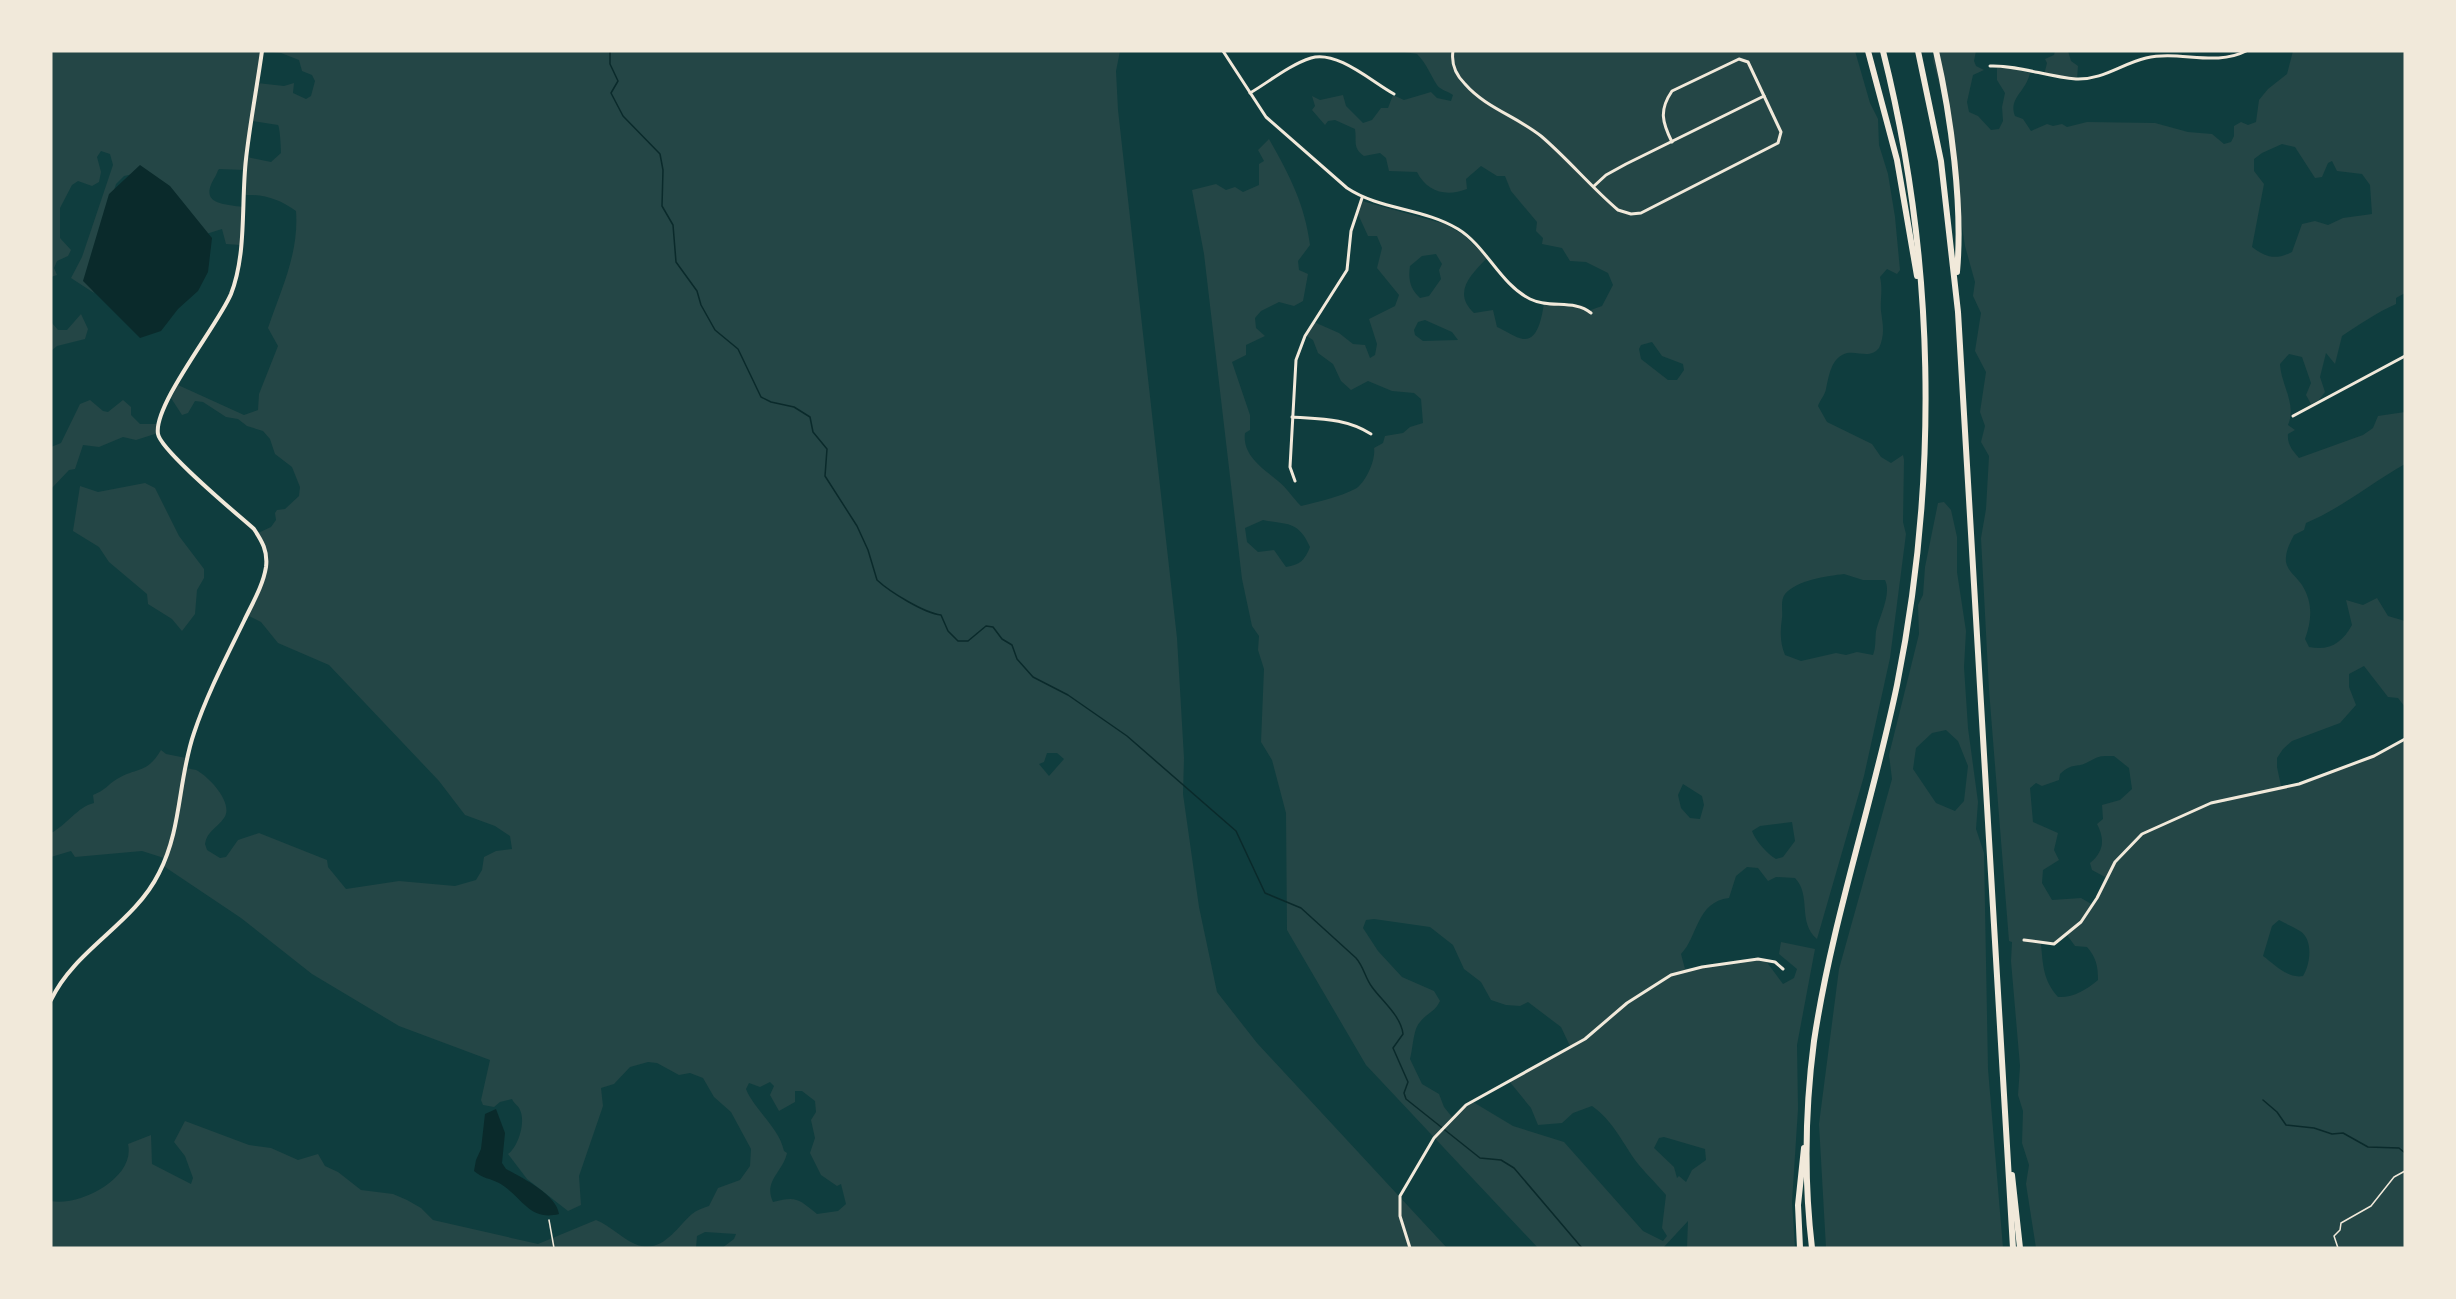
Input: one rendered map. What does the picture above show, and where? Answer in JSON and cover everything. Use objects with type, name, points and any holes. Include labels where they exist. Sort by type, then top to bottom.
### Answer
[{"type":"highway","points":[[1868,51],[1897,160],[1923,311]]},
{"type":"highway","points":[[1800,1248],[1799,1187],[1807,1129],[1812,1063],[1824,987],[1896,689],[1912,595],[1924,471],[1926,407],[1923,311],[1910,187],[1883,51]]},
{"type":"highway","points":[[1918,51],[1938,146],[1955,284],[2013,1248]]},
{"type":"highway","points":[[1936,51],[1946,102],[1953,160],[1959,245],[1955,284]]},
{"type":"highway","points":[[1807,1129],[1807,1186],[1812,1248]]},
{"type":"highway","points":[[2007,1138],[2020,1248]]},
{"type":"street","points":[[51,1000],[65,974],[136,905],[160,872],[180,809],[184,769],[194,732],[220,670],[255,597],[266,566],[266,552],[254,529],[165,449],[158,430],[158,422],[174,390],[225,304],[234,284],[240,244],[246,157],[262,51]]},
{"type":"street","points":[[1223,51],[1266,117],[1332,178],[1362,198],[1428,216],[1456,228],[1527,297],[1549,305],[1579,305],[1591,313]]},
{"type":"street","points":[[1453,51],[1454,69],[1464,84],[1488,106],[1518,119],[1542,137],[1618,210],[1631,214],[1641,213],[1778,143],[1781,132],[1748,62],[1739,58],[1676,88],[1666,101],[1662,116],[1672,142]]},
{"type":"street","points":[[1990,66],[2006,65],[2049,75],[2087,79],[2147,58],[2225,58],[2246,51]]},
{"type":"street","points":[[1250,93],[1306,60],[1321,56],[1343,63],[1394,94]]},
{"type":"street","points":[[1594,186],[1606,175],[1764,95]]},
{"type":"street","points":[[1295,481],[1290,467],[1297,357],[1305,336],[1347,270],[1351,231],[1362,198]]},
{"type":"street","points":[[2292,416],[2405,356]]},
{"type":"street","points":[[1292,417],[1340,420],[1358,425],[1371,434]]},
{"type":"street","points":[[2024,940],[2054,944],[2074,929],[2091,909],[2115,862],[2142,834],[2211,803],[2299,784],[2374,756],[2405,739]]},
{"type":"street","points":[[1410,1248],[1400,1216],[1400,1196],[1435,1136],[1462,1110],[1581,1041],[1627,1003],[1671,975],[1702,967],[1768,959],[1783,969]]},
{"type":"path","points":[[2338,1248],[2334,1236],[2340,1230],[2341,1223],[2372,1206],[2394,1177],[2405,1171]]},
{"type":"path","points":[[549,1220],[554,1248]]},
{"type":"shaded area","points":[[51,51],[263,51],[1120,51],[1116,71],[1118,110],[1177,638],[1184,758],[1183,794],[1199,907],[1217,992],[1257,1043],[1447,1248],[722,1248],[734,1239],[736,1234],[705,1232],[697,1236],[696,1248],[51,1248],[51,1201],[63,1202],[76,1199],[103,1188],[115,1179],[123,1168],[128,1156],[128,1144],[151,1135],[152,1164],[191,1184],[193,1178],[185,1156],[174,1142],[185,1121],[249,1145],[271,1148],[298,1160],[318,1154],[325,1166],[338,1172],[361,1190],[393,1194],[421,1208],[433,1220],[538,1244],[596,1220],[635,1244],[653,1246],[661,1243],[692,1214],[709,1206],[718,1188],[740,1180],[750,1166],[751,1149],[731,1112],[714,1097],[703,1078],[690,1073],[679,1075],[657,1063],[648,1062],[630,1067],[614,1084],[601,1088],[603,1106],[579,1176],[581,1205],[568,1211],[527,1179],[508,1154],[515,1146],[520,1134],[522,1115],[512,1099],[500,1102],[494,1107],[483,1105],[481,1100],[490,1060],[399,1026],[312,974],[241,918],[162,865],[164,858],[142,851],[75,857],[71,851],[51,857],[51,833],[82,808],[94,803],[93,795],[124,775],[146,767],[161,750],[166,754],[186,758],[185,768],[197,770],[215,786],[224,799],[226,812],[224,818],[210,833],[205,844],[207,850],[220,858],[226,857],[238,840],[259,833],[327,860],[328,867],[346,889],[399,881],[455,886],[476,880],[482,870],[484,857],[496,851],[512,849],[510,836],[495,826],[465,815],[439,781],[329,665],[278,643],[261,622],[247,615],[264,575],[265,556],[258,533],[271,527],[276,520],[277,510],[285,509],[299,496],[300,487],[292,467],[275,454],[270,439],[263,431],[247,426],[238,419],[226,417],[203,402],[195,401],[188,413],[182,415],[171,398],[178,385],[244,415],[258,410],[259,394],[278,346],[268,328],[292,256],[296,211],[271,198],[243,195],[245,170],[219,169],[209,192],[211,197],[220,203],[243,207],[240,245],[226,244],[222,229],[203,235],[133,174],[124,176],[116,184],[86,278],[94,293],[71,278],[82,257],[113,165],[110,154],[101,151],[97,157],[101,172],[99,182],[92,186],[78,181],[72,185],[60,208],[60,238],[71,250],[68,256],[57,261],[54,268],[57,275],[51,277]],"holes":[[[263,51],[281,53],[299,60],[302,71],[312,75],[315,81],[311,96],[306,99],[293,93],[294,83],[284,86],[257,83]],[[252,121],[278,125],[281,153],[271,162],[247,157]],[[1047,753],[1057,753],[1064,759],[1049,776],[1039,764],[1044,762]],[[770,1082],[774,1086],[770,1095],[779,1111],[795,1102],[795,1091],[802,1091],[815,1101],[816,1112],[811,1120],[815,1138],[810,1153],[821,1175],[837,1186],[841,1184],[846,1204],[838,1211],[817,1214],[797,1200],[787,1199],[773,1202],[770,1188],[787,1153],[777,1134],[746,1089],[749,1083],[760,1087]]]},
{"type":"shaded area","points":[[1398,51],[1855,51],[1870,103],[1878,119],[1879,145],[1888,174],[1900,270],[1897,274],[1887,269],[1880,277],[1883,330],[1879,348],[1872,353],[1847,353],[1837,358],[1818,406],[1827,422],[1872,444],[1881,457],[1891,463],[1903,455],[1904,460],[1903,522],[1906,534],[1890,658],[1864,776],[1817,939],[1808,925],[1803,893],[1795,878],[1776,877],[1768,881],[1758,868],[1747,867],[1736,876],[1729,898],[1718,901],[1704,913],[1687,947],[1681,954],[1685,969],[1760,959],[1766,961],[1783,984],[1794,978],[1797,969],[1779,954],[1781,942],[1815,949],[1797,1045],[1798,1109],[1792,1202],[1795,1248],[1687,1248],[1688,1221],[1663,1248],[1538,1248],[1366,1065],[1287,930],[1286,813],[1272,760],[1261,742],[1264,669],[1258,650],[1259,636],[1252,626],[1242,579],[1204,254],[1192,190],[1216,184],[1226,190],[1235,187],[1243,192],[1259,185],[1259,164],[1264,161],[1258,150],[1269,139],[1300,203],[1310,245],[1298,261],[1299,270],[1308,274],[1303,301],[1294,306],[1279,302],[1261,311],[1255,318],[1256,328],[1265,336],[1246,345],[1246,355],[1232,362],[1250,415],[1250,430],[1245,433],[1247,448],[1254,460],[1281,483],[1301,506],[1336,497],[1355,489],[1363,482],[1369,470],[1374,448],[1383,443],[1385,436],[1403,433],[1410,427],[1423,423],[1421,399],[1414,393],[1392,391],[1368,381],[1351,390],[1341,381],[1333,364],[1318,353],[1313,340],[1305,335],[1314,322],[1339,333],[1353,344],[1365,345],[1370,358],[1375,355],[1377,344],[1369,319],[1395,306],[1399,295],[1377,268],[1382,248],[1377,236],[1368,236],[1357,212],[1362,201],[1445,224],[1464,235],[1487,258],[1470,277],[1464,291],[1464,298],[1474,313],[1493,310],[1497,327],[1520,338],[1533,336],[1541,320],[1544,304],[1582,305],[1588,311],[1602,306],[1613,285],[1608,273],[1586,262],[1570,261],[1562,248],[1542,244],[1543,238],[1536,231],[1537,222],[1511,191],[1505,176],[1497,176],[1481,166],[1466,179],[1467,189],[1452,193],[1438,191],[1426,184],[1417,172],[1389,171],[1386,158],[1380,153],[1364,156],[1356,147],[1355,129],[1335,120],[1328,121],[1325,125],[1312,110],[1315,106],[1312,96],[1320,100],[1343,95],[1346,106],[1363,123],[1372,120],[1381,108],[1388,108],[1393,95],[1404,100],[1431,92],[1437,98],[1451,101],[1453,95],[1438,87],[1417,54]],"holes":[[[1436,254],[1442,264],[1439,270],[1441,279],[1429,296],[1420,298],[1414,291],[1410,279],[1410,266],[1422,256]],[[1425,320],[1452,332],[1458,340],[1423,341],[1415,335],[1414,330],[1418,322]],[[1652,342],[1662,356],[1683,364],[1684,370],[1677,380],[1668,380],[1641,359],[1639,349],[1641,345]],[[1263,520],[1291,525],[1301,532],[1310,547],[1301,561],[1286,567],[1274,550],[1258,552],[1247,542],[1245,528]],[[1844,574],[1863,580],[1885,580],[1886,599],[1876,631],[1873,655],[1857,652],[1846,655],[1836,653],[1801,661],[1785,655],[1781,632],[1783,597],[1797,585]],[[1683,784],[1702,796],[1704,805],[1700,819],[1690,818],[1681,808],[1678,795]],[[1792,822],[1795,841],[1783,857],[1776,859],[1762,846],[1752,831],[1760,826]],[[1374,919],[1430,927],[1453,945],[1464,969],[1481,982],[1491,1000],[1506,1005],[1520,1006],[1528,1002],[1561,1027],[1570,1046],[1509,1081],[1531,1108],[1538,1125],[1562,1123],[1573,1113],[1592,1106],[1605,1118],[1635,1160],[1666,1195],[1662,1228],[1667,1236],[1663,1241],[1643,1231],[1564,1142],[1513,1126],[1473,1102],[1452,1117],[1444,1107],[1439,1094],[1422,1084],[1410,1059],[1418,1025],[1440,1001],[1434,991],[1402,977],[1378,951],[1363,928],[1366,920]],[[1664,1137],[1705,1149],[1706,1160],[1692,1170],[1686,1182],[1679,1176],[1677,1178],[1674,1167],[1654,1148],[1659,1138]]]},
{"type":"shaded area","points":[[1934,51],[1976,51],[1974,61],[1976,66],[1984,70],[1973,75],[1967,102],[1969,112],[1978,116],[1991,130],[1999,129],[2003,121],[2002,107],[2005,93],[1997,80],[1997,68],[2010,68],[2030,73],[2016,99],[2013,110],[2015,116],[2023,119],[2031,131],[2047,124],[2053,126],[2062,124],[2067,127],[2087,122],[2155,123],[2188,132],[2212,134],[2224,144],[2231,142],[2234,136],[2234,126],[2241,122],[2248,125],[2256,122],[2259,100],[2268,89],[2287,74],[2293,51],[2405,51],[2405,293],[2396,298],[2396,304],[2342,336],[2335,364],[2326,353],[2320,377],[2325,392],[2319,400],[2311,404],[2306,395],[2311,383],[2302,357],[2289,354],[2280,364],[2290,402],[2288,425],[2295,430],[2288,434],[2288,441],[2299,458],[2363,435],[2373,428],[2378,416],[2405,412],[2405,464],[2332,510],[2306,523],[2304,530],[2294,535],[2288,548],[2286,562],[2306,592],[2310,605],[2309,625],[2305,639],[2309,647],[2329,647],[2344,637],[2352,625],[2346,600],[2363,605],[2377,598],[2388,616],[2405,621],[2405,707],[2398,698],[2388,697],[2364,666],[2349,674],[2349,687],[2356,705],[2340,723],[2292,741],[2277,758],[2277,767],[2281,786],[2294,784],[2344,767],[2405,739],[2405,1248],[2036,1248],[2026,1184],[2029,1165],[2022,1143],[2023,1111],[2018,1095],[2020,1066],[2011,961],[2012,942],[2009,941],[1989,690],[1981,538],[1986,509],[1989,456],[1981,442],[1985,426],[1980,412],[1986,372],[1975,351],[1981,313],[1973,296],[1975,282],[1965,246],[1943,98],[1933,61]],"holes":[[[2282,144],[2295,147],[2315,178],[2322,177],[2328,163],[2332,161],[2337,171],[2362,174],[2370,185],[2372,214],[2343,218],[2328,225],[2315,221],[2302,224],[2292,252],[2276,257],[2262,254],[2252,247],[2264,184],[2254,171],[2254,159]],[[2114,756],[2129,768],[2132,789],[2120,800],[2102,805],[2103,819],[2097,824],[2102,845],[2095,859],[2090,863],[2092,870],[2105,877],[2093,905],[2081,898],[2052,900],[2042,883],[2043,870],[2059,860],[2054,850],[2058,833],[2033,822],[2030,788],[2036,783],[2042,786],[2059,780],[2064,770],[2099,757]],[[2279,920],[2304,935],[2309,946],[2309,953],[2303,976],[2287,973],[2263,956],[2272,926]],[[2067,935],[2075,946],[2087,947],[2096,962],[2098,980],[2079,993],[2058,997],[2053,991],[2043,966],[2041,944],[2054,943]]]},
{"type":"shaded area","points":[[2055,51],[2068,51],[2071,61],[2078,66],[2077,80],[2044,75],[2047,63],[2045,59],[2054,55]]},
{"type":"shaded area","points":[[140,165],[170,186],[212,238],[208,272],[198,291],[178,309],[161,331],[140,338],[83,281],[109,194]]},
{"type":"shaded area","points":[[51,311],[52,323],[58,330],[67,330],[81,314],[88,329],[85,339],[57,346],[51,351]]},
{"type":"shaded area","points":[[90,400],[103,411],[108,412],[123,400],[131,407],[131,415],[140,424],[159,424],[158,433],[136,440],[123,437],[99,447],[83,445],[75,469],[69,470],[51,489],[51,447],[61,443],[80,404]]},
{"type":"shaded area","points":[[145,483],[155,488],[179,536],[204,569],[204,578],[197,590],[195,614],[182,631],[172,619],[148,604],[147,594],[109,562],[99,547],[73,531],[80,486],[98,492]]},
{"type":"shaded area","points":[[1944,502],[1951,510],[1957,537],[1957,572],[1966,631],[1964,667],[1968,728],[1978,802],[1976,829],[1984,853],[1988,1069],[2003,1248],[1826,1248],[1819,1124],[1839,969],[1892,779],[1889,755],[1919,634],[1918,605],[1923,595],[1925,567],[1938,503]],"holes":[[[1946,730],[1958,741],[1968,766],[1964,801],[1955,811],[1936,803],[1913,769],[1916,748],[1932,733]]]},
{"type":"shaded area","points":[[496,1109],[505,1133],[502,1163],[506,1169],[545,1193],[557,1207],[559,1214],[540,1214],[533,1211],[507,1188],[474,1171],[481,1149],[485,1114]]},
{"type":"waterway","points":[[610,51],[610,64],[618,81],[611,93],[623,116],[660,154],[663,170],[662,206],[673,225],[676,262],[697,291],[701,305],[715,330],[738,349],[761,397],[771,402],[794,407],[810,417],[813,432],[827,449],[825,476],[857,526],[868,550],[877,580],[907,601],[941,615],[948,631],[958,641],[968,641],[986,626],[993,627],[1002,639],[1012,645],[1017,659],[1033,677],[1068,695],[1127,736],[1236,831],[1265,893],[1301,908],[1356,958],[1370,984],[1399,1021],[1403,1034],[1393,1048],[1408,1082],[1404,1093],[1406,1099],[1480,1158],[1501,1160],[1514,1168],[1582,1248]]},
{"type":"waterway","points":[[2263,1100],[2277,1112],[2286,1125],[2314,1128],[2332,1134],[2343,1133],[2368,1147],[2399,1148],[2405,1153]]}]
